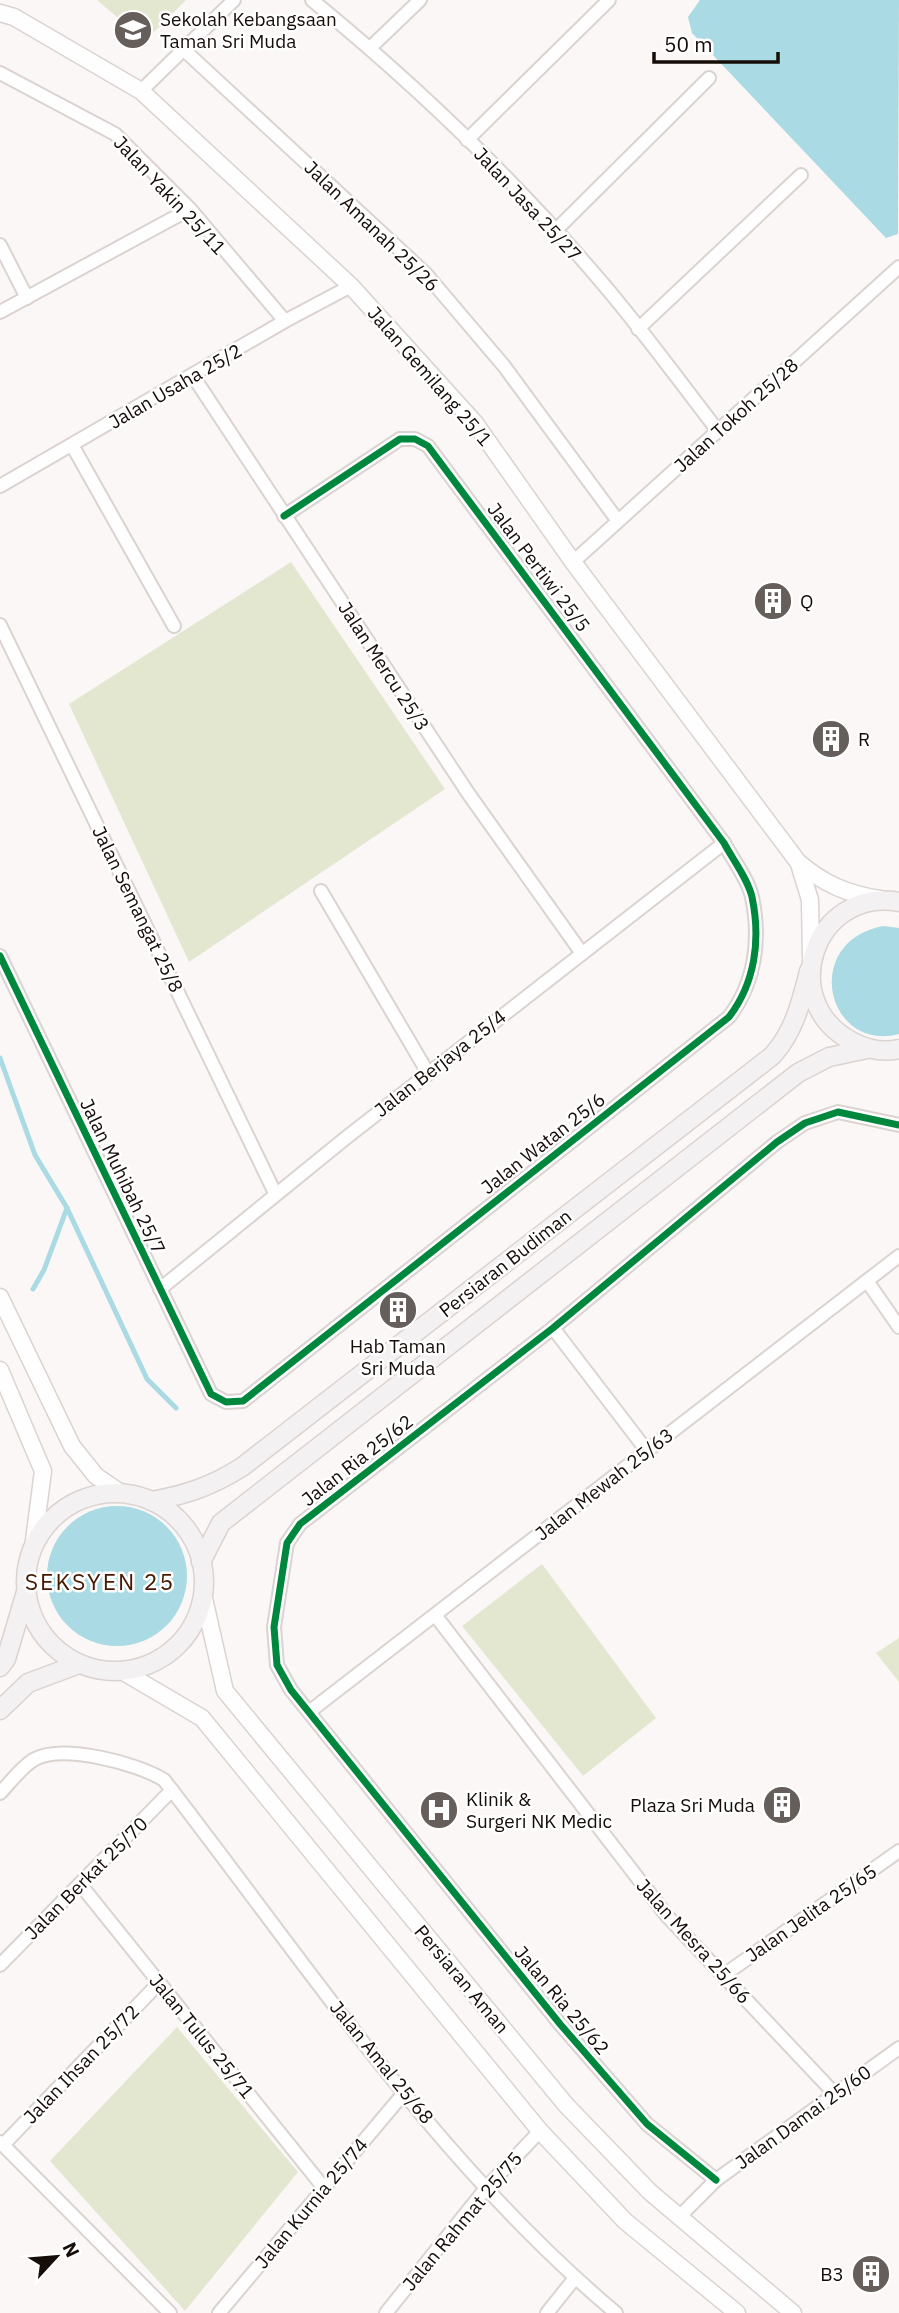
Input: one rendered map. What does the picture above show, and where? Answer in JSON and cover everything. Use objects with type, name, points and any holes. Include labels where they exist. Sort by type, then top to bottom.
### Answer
[{"type":"main road","name":"Persiaran Budiman","points":[[151,1501],[190,1494],[215,1485],[242,1467],[772,1056],[786,1040],[825,928],[851,908],[891,901]]},
{"type":"main road","points":[[810,965],[816,1006],[836,1033],[867,1049],[896,1052]]},
{"type":"main road","name":"Persiaran Budiman","points":[[201,1562],[221,1524],[798,1073],[829,1057],[867,1049]]},
{"type":"main road","points":[[0,1667],[6,1659],[26,1591],[27,1569],[33,1548],[47,1524],[68,1506],[94,1496],[121,1493],[151,1501],[174,1516],[191,1537],[201,1562],[203,1594],[194,1623],[176,1647],[151,1664],[122,1671],[100,1670],[79,1664],[59,1652],[43,1634],[32,1614],[26,1591]]},
{"type":"main road","points":[[0,1710],[28,1683],[79,1664]]},
{"type":"street","points":[[141,91],[234,0]]},
{"type":"street","name":"Jalan Jasa 25/27","points":[[312,0],[370,48],[467,139],[555,231],[638,329],[718,431]]},
{"type":"street","points":[[370,48],[420,0]]},
{"type":"street","points":[[467,139],[609,0]]},
{"type":"street","name":"Jalan Gemilang 25/1","points":[[0,13],[14,17],[141,91],[351,286],[475,423],[573,562],[798,862],[818,880],[849,894],[891,901]]},
{"type":"street","name":"Jalan Amanah 25/26","points":[[183,49],[425,273],[504,366],[618,521]]},
{"type":"street","name":"Jalan Yakin 25/11","points":[[0,73],[115,134],[190,209],[285,321]]},
{"type":"street","points":[[555,231],[709,78]]},
{"type":"street","points":[[638,329],[801,175]]},
{"type":"street","points":[[0,312],[190,209]]},
{"type":"street","points":[[0,245],[27,298]]},
{"type":"street","name":"Jalan Tokoh 25/28","points":[[573,562],[899,267]]},
{"type":"street","name":"Jalan Usaha 25/2","points":[[0,485],[285,321],[351,286]]},
{"type":"street","name":"Jalan Mercu 25/3","points":[[193,376],[468,793],[581,952]]},
{"type":"street","name":"Jalan Pertiwi 25/5","points":[[284,516],[400,439],[415,439],[428,446],[724,844]]},
{"type":"street","points":[[72,445],[174,626]]},
{"type":"street","name":"Jalan Semangat 25/8","points":[[0,625],[275,1193]]},
{"type":"street","name":"Jalan Berjaya 25/4","points":[[160,1289],[275,1193],[581,952],[724,844]]},
{"type":"street","name":"Jalan Watan 25/6","points":[[226,1402],[243,1401],[729,1017],[744,997],[757,949],[751,895],[724,844]]},
{"type":"street","name":"Jalan Gemilang 25/1","points":[[798,862],[810,900],[810,965]]},
{"type":"street","points":[[321,891],[428,1073]]},
{"type":"street","name":"Jalan Muhibah 25/7","points":[[0,956],[211,1394],[226,1402]]},
{"type":"street","name":"Jalan Ria 25/62","points":[[716,2180],[647,2124],[560,2024],[290,1690],[277,1665],[274,1648],[279,1577],[287,1543],[300,1524],[553,1328],[777,1142],[805,1123],[838,1112],[899,1125]]},
{"type":"street","name":"Jalan Mewah 25/63","points":[[309,1712],[899,1256]]},
{"type":"street","points":[[867,1281],[899,1327]]},
{"type":"street","points":[[0,1297],[72,1446],[96,1476],[121,1493]]},
{"type":"street","points":[[553,1328],[647,1451]]},
{"type":"street","points":[[0,1370],[43,1471],[33,1548]]},
{"type":"street","name":"Persiaran Aman","points":[[203,1594],[225,1691],[566,2105],[650,2192],[793,2313]]},
{"type":"street","name":"Jalan Mesra 25/66","points":[[435,1615],[667,1916],[835,2094]]},
{"type":"street","name":"Persiaran Aman","points":[[122,1671],[202,1718],[540,2130],[625,2221],[737,2313]]},
{"type":"street","name":"Jalan Amal 25/68","points":[[0,1793],[33,1760],[54,1752],[144,1768],[164,1780],[404,2093],[487,2187],[575,2278],[616,2313]]},
{"type":"street","name":"Jalan Berkat 25/70","points":[[0,1965],[172,1790]]},
{"type":"street","name":"Jalan Jelita 25/65","points":[[724,1975],[899,1851]]},
{"type":"street","name":"Jalan Tulus 25/71","points":[[80,1884],[324,2188]]},
{"type":"street","name":"Jalan Ihsan 25/72","points":[[2,2143],[159,1983]]},
{"type":"street","name":"Jalan Damai 25/60","points":[[679,2217],[716,2180],[899,2048]]},
{"type":"street","name":"Jalan Kurnia 25/74","points":[[219,2313],[404,2093]]},
{"type":"street","name":"Jalan Rahmat 25/75","points":[[386,2313],[487,2187],[540,2130]]},
{"type":"street","points":[[2,2143],[170,2313]]},
{"type":"street","points":[[547,2313],[575,2278]]},
{"type":"green space","points":[[97,0],[186,0],[145,41]]},
{"type":"green space","points":[[291,562],[445,789],[189,962],[69,704]]},
{"type":"green space","points":[[542,1564],[656,1718],[583,1776],[462,1626]]},
{"type":"green space","points":[[899,1638],[899,1682],[876,1653]]},
{"type":"green space","points":[[177,2027],[298,2172],[185,2311],[50,2161]]},
{"type":"water","points":[[700,0],[899,0],[898,234],[886,238],[692,33],[688,17]]},
{"type":"water","points":[[883,926],[899,928],[899,1034],[874,1035],[854,1027],[840,1012],[833,993],[833,972],[840,952],[857,936]]},
{"type":"water","points":[[117,1506],[144,1511],[167,1526],[182,1549],[187,1576],[182,1603],[167,1626],[144,1641],[117,1646],[90,1641],[67,1626],[52,1603],[47,1576],[52,1549],[67,1526],[90,1511]]},
{"type":"waterway","points":[[0,1058],[35,1155],[67,1208],[147,1379],[176,1408]]},
{"type":"waterway","points":[[33,1289],[44,1270],[67,1208]]},
{"type":"cycle path","points":[[0,956],[211,1394],[226,1402],[243,1401],[729,1017],[738,1004],[750,975],[756,945],[755,913],[744,876],[724,843],[428,446],[415,439],[400,439],[284,516]]},
{"type":"cycle path","points":[[716,2180],[647,2124],[560,2024],[291,1690],[277,1665],[274,1627],[287,1543],[300,1524],[553,1328],[777,1142],[805,1123],[838,1112],[899,1125]]},
{"type":"place","name":"Sekolah Kebangsaan Taman Sri Muda","points":[[133,30]]},
{"type":"place","name":"Q","points":[[773,601]]},
{"type":"place","name":"R","points":[[831,739]]},
{"type":"place","name":"Hab Taman Sri Muda","points":[[398,1310]]},
{"type":"place","name":"Plaza Sri Muda","points":[[782,1805]]},
{"type":"place","name":"Klinik & Surgeri NK Medic","points":[[439,1810]]},
{"type":"place","name":"B3","points":[[871,2274]]},
{"type":"district","name":"SEKSYEN 25","points":[[100,1582]]}]
